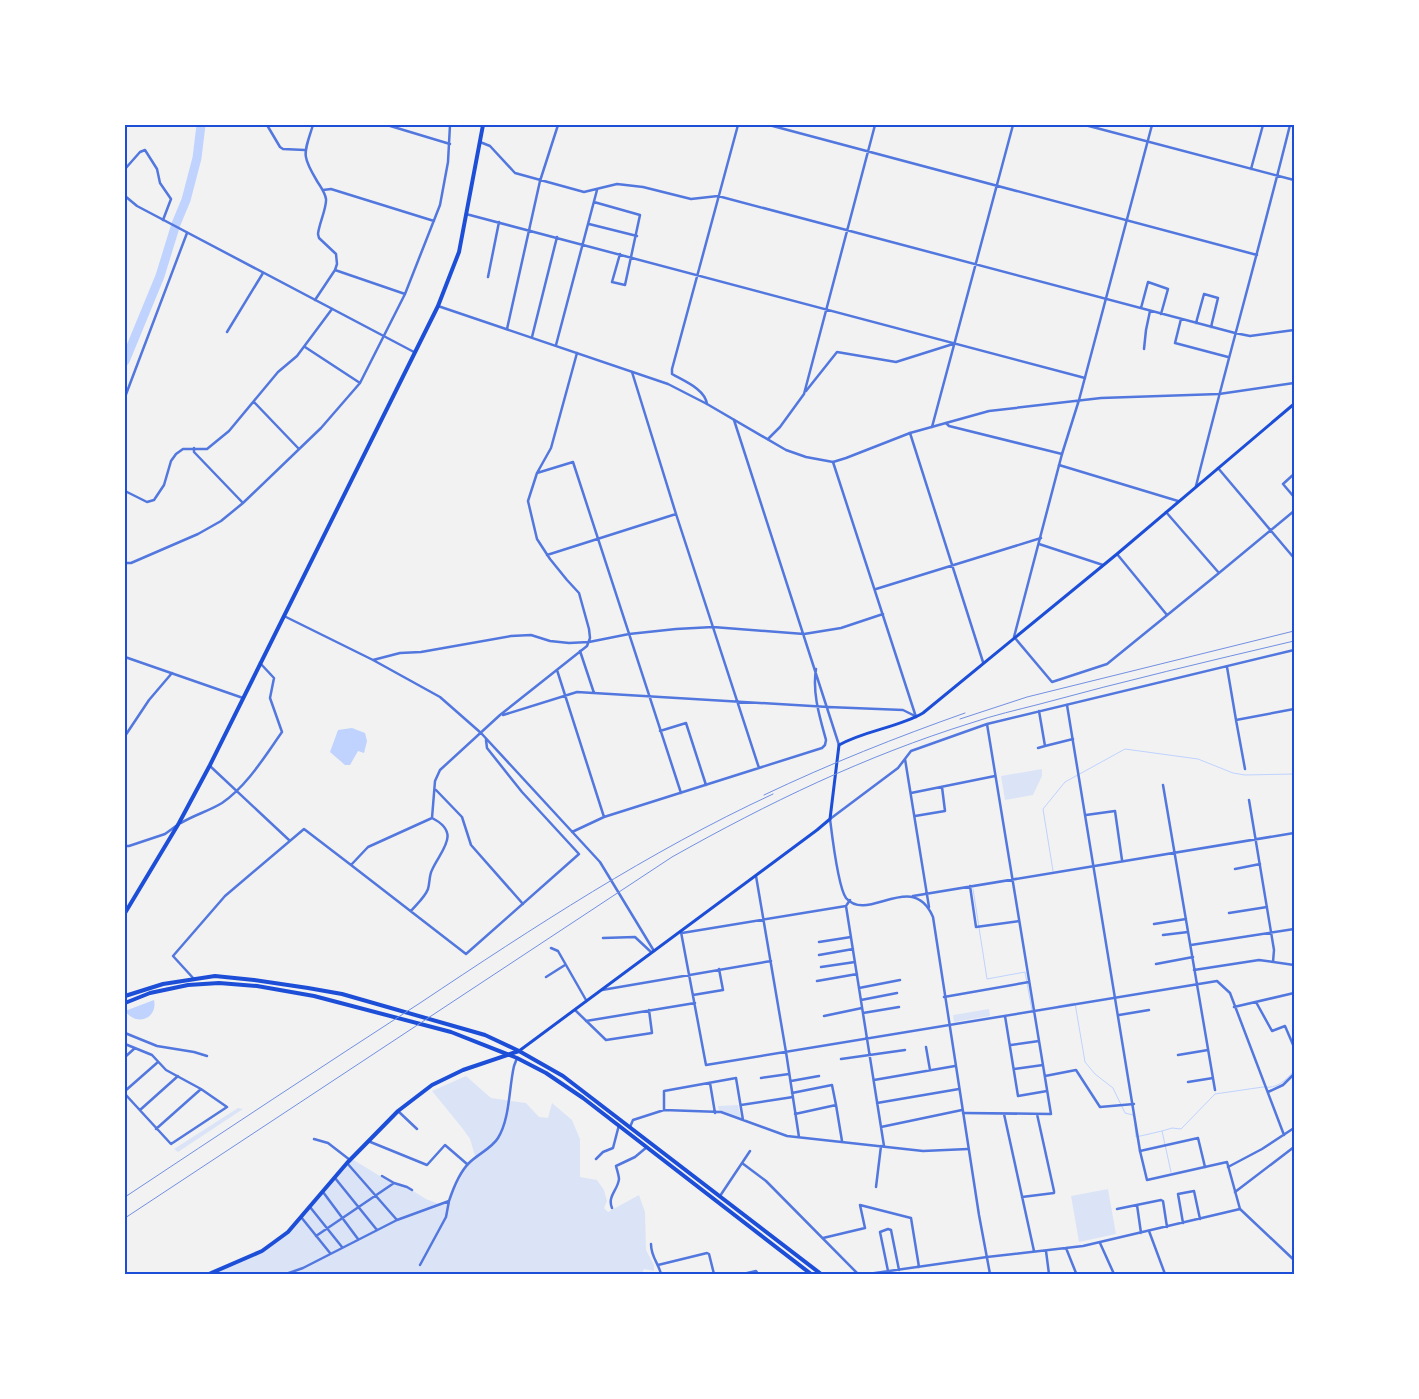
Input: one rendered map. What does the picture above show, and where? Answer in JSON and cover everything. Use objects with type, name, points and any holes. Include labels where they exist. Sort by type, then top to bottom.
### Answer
[{"type":"main road","points":[[125,912],[179,823],[210,765],[438,306],[459,252],[483,125]]},
{"type":"main road","points":[[208,1274],[215,1273],[262,1251],[288,1232],[348,1161],[398,1111],[432,1085],[463,1070],[518,1051],[681,932],[830,819],[839,745],[848,740],[905,722],[923,713],[1117,554],[1294,404]]},
{"type":"main road","points":[[125,996],[163,984],[194,978],[215,976],[254,980],[342,994],[484,1035],[563,1076],[821,1274]]},
{"type":"main road","points":[[125,1003],[150,993],[188,985],[219,983],[257,986],[314,996],[452,1032],[516,1058],[554,1078],[619,1125],[811,1274]]},
{"type":"street","points":[[267,125],[282,149],[305,150]]},
{"type":"street","points":[[313,125],[305,150],[307,164],[323,190],[326,200],[318,234],[319,238],[336,254],[337,264],[315,300]]},
{"type":"street","points":[[387,125],[450,144]]},
{"type":"street","points":[[125,563],[131,563],[211,527],[243,503],[321,428],[360,383],[405,294],[440,205],[450,144],[450,125]]},
{"type":"street","points":[[507,329],[540,181],[558,125]]},
{"type":"street","points":[[707,404],[702,392],[672,374],[672,369],[738,125]]},
{"type":"street","points":[[769,125],[1257,255]]},
{"type":"street","points":[[804,394],[875,125]]},
{"type":"street","points":[[932,427],[1013,125]]},
{"type":"street","points":[[1085,125],[1095,126],[1294,180]]},
{"type":"street","points":[[1152,125],[1014,638],[1052,682],[1107,664],[1294,512]]},
{"type":"street","points":[[1251,169],[1263,125]]},
{"type":"street","points":[[1196,486],[1290,125]]},
{"type":"street","points":[[480,142],[490,146],[515,173],[584,192],[616,184],[643,187],[691,199],[718,196],[1236,333],[1250,336],[1294,330]]},
{"type":"street","points":[[125,169],[140,152],[145,150],[157,170],[160,183],[171,199],[163,220]]},
{"type":"street","points":[[323,190],[331,189],[434,221]]},
{"type":"street","points":[[556,345],[597,190]]},
{"type":"street","points":[[125,196],[136,206],[414,352]]},
{"type":"street","points":[[594,202],[639,214],[637,236],[625,285],[612,282],[620,254]]},
{"type":"street","points":[[466,214],[1085,378]]},
{"type":"street","points":[[488,277],[499,222]]},
{"type":"street","points":[[589,224],[637,236]]},
{"type":"street","points":[[125,396],[187,233]]},
{"type":"street","points":[[532,337],[557,237]]},
{"type":"street","points":[[335,270],[405,294]]},
{"type":"street","points":[[227,332],[263,273]]},
{"type":"street","points":[[1141,308],[1148,282],[1168,289],[1161,314]]},
{"type":"street","points":[[1196,323],[1204,294],[1218,298],[1211,327]]},
{"type":"street","points":[[438,306],[679,388],[786,450],[806,457],[833,462],[910,433],[989,411],[1079,400],[1219,394],[1294,383]]},
{"type":"street","points":[[125,492],[147,502],[154,500],[164,485],[171,461],[176,454],[183,449],[208,449],[229,431],[278,372],[297,356],[332,309]]},
{"type":"street","points":[[1144,349],[1150,311]]},
{"type":"street","points":[[1181,319],[1175,343],[1228,358]]},
{"type":"street","points":[[768,439],[780,427],[837,352],[896,362],[955,343]]},
{"type":"street","points":[[304,347],[360,383]]},
{"type":"street","points":[[432,818],[436,790],[435,781],[440,770],[500,716],[587,646],[590,638],[579,592],[566,580],[537,539],[528,500],[537,473],[551,448],[577,353]]},
{"type":"street","points":[[632,372],[759,768]]},
{"type":"street","points":[[254,402],[300,448]]},
{"type":"street","points":[[734,419],[839,745]]},
{"type":"street","points":[[946,423],[949,426],[1062,454]]},
{"type":"street","points":[[910,433],[983,662]]},
{"type":"street","points":[[194,448],[194,452],[243,503]]},
{"type":"street","points":[[537,473],[573,462],[681,793]]},
{"type":"street","points":[[833,462],[876,589],[916,717]]},
{"type":"street","points":[[1059,465],[1178,501]]},
{"type":"street","points":[[1218,468],[1294,558]]},
{"type":"street","points":[[1294,474],[1283,484],[1294,498]]},
{"type":"street","points":[[1166,512],[1219,573]]},
{"type":"street","points":[[547,555],[676,514]]},
{"type":"street","points":[[876,589],[1041,538]]},
{"type":"street","points":[[1039,544],[1103,564]]},
{"type":"street","points":[[1117,554],[1167,615]]},
{"type":"street","points":[[373,660],[400,653],[420,652],[511,636],[531,635],[550,641],[569,643],[588,642],[629,634],[713,627],[804,634],[841,628],[883,614]]},
{"type":"street","points":[[284,616],[373,660],[440,697],[481,733],[600,862],[653,951]]},
{"type":"street","points":[[1294,650],[987,724],[911,751],[898,768],[830,819],[841,884],[846,897],[855,904],[864,905],[1094,864],[1294,832]]},
{"type":"street","points":[[580,651],[594,693]]},
{"type":"street","points":[[125,656],[243,698]]},
{"type":"street","points":[[125,846],[165,834],[179,823],[208,812],[237,791],[282,732],[270,698],[274,678],[261,662]]},
{"type":"street","points":[[1227,667],[1245,769]]},
{"type":"street","points":[[571,832],[604,817],[822,748],[826,740],[814,679],[816,669]]},
{"type":"street","points":[[558,670],[604,817]]},
{"type":"street","points":[[125,736],[149,700],[172,673]]},
{"type":"street","points":[[500,716],[577,692],[818,707],[903,710],[916,717]]},
{"type":"street","points":[[1067,704],[1134,1104],[1140,1151],[1147,1180],[1227,1162],[1240,1209],[1294,1260]]},
{"type":"street","points":[[1236,720],[1294,710]]},
{"type":"street","points":[[1039,712],[1045,746]]},
{"type":"street","points":[[660,731],[686,723],[706,785]]},
{"type":"street","points":[[881,1126],[962,1112],[1051,1114],[987,724]]},
{"type":"street","points":[[197,985],[194,978],[173,956],[225,896],[304,829],[466,954],[579,854],[522,792],[487,748],[486,738]]},
{"type":"street","points":[[1038,748],[1073,739]]},
{"type":"street","points":[[905,759],[929,907],[933,917],[962,1112],[990,1274]]},
{"type":"street","points":[[210,765],[289,840]]},
{"type":"street","points":[[911,793],[996,776]]},
{"type":"street","points":[[1163,786],[1215,1090]]},
{"type":"street","points":[[915,816],[946,811],[942,787]]},
{"type":"street","points":[[436,790],[462,817],[471,845],[522,904]]},
{"type":"street","points":[[1250,800],[1274,950],[1273,962]]},
{"type":"street","points":[[1086,815],[1114,811],[1122,860]]},
{"type":"street","points":[[351,865],[368,847],[432,818]]},
{"type":"street","points":[[411,911],[426,894],[432,869],[446,848],[448,839],[446,830],[442,823],[432,818]]},
{"type":"street","points":[[1235,869],[1260,864]]},
{"type":"street","points":[[756,876],[799,1137]]},
{"type":"street","points":[[970,886],[976,927],[1019,920]]},
{"type":"street","points":[[913,896],[929,907]]},
{"type":"street","points":[[850,900],[846,906],[881,1126],[882,1146],[876,1186]]},
{"type":"street","points":[[846,906],[681,932],[706,1065],[1217,981],[1230,993],[1284,1135]]},
{"type":"street","points":[[1229,913],[1267,907]]},
{"type":"street","points":[[1154,924],[1186,919]]},
{"type":"street","points":[[1191,945],[1294,929]]},
{"type":"street","points":[[1163,936],[1188,932]]},
{"type":"street","points":[[603,938],[635,937],[653,951]]},
{"type":"street","points":[[819,942],[851,937]]},
{"type":"street","points":[[551,948],[558,951],[586,1000]]},
{"type":"street","points":[[819,955],[853,949]]},
{"type":"street","points":[[1156,964],[1193,957]]},
{"type":"street","points":[[1194,970],[1258,960],[1294,965]]},
{"type":"street","points":[[600,990],[771,961]]},
{"type":"street","points":[[821,967],[855,962]]},
{"type":"street","points":[[546,977],[565,965]]},
{"type":"street","points":[[693,995],[723,990],[720,969]]},
{"type":"street","points":[[817,981],[857,974]]},
{"type":"street","points":[[859,988],[900,980]]},
{"type":"street","points":[[944,997],[1029,982]]},
{"type":"street","points":[[861,1000],[897,993]]},
{"type":"street","points":[[1234,1007],[1294,994]]},
{"type":"street","points":[[1256,1002],[1272,1031],[1285,1026],[1294,1047]]},
{"type":"street","points":[[586,1021],[695,1003]]},
{"type":"street","points":[[863,1013],[899,1007]]},
{"type":"street","points":[[824,1016],[862,1008]]},
{"type":"street","points":[[574,1009],[606,1040],[652,1033],[648,1010]]},
{"type":"street","points":[[1119,1015],[1149,1010]]},
{"type":"street","points":[[1005,1016],[1018,1096],[1047,1091]]},
{"type":"street","points":[[125,1033],[157,1046],[207,1056]]},
{"type":"street","points":[[1010,1046],[1039,1041]]},
{"type":"street","points":[[125,1044],[152,1055],[166,1070],[201,1089],[227,1107],[171,1144],[125,1092],[158,1062]]},
{"type":"street","points":[[926,1047],[930,1070]]},
{"type":"street","points":[[125,1057],[135,1048]]},
{"type":"street","points":[[841,1059],[905,1050]]},
{"type":"street","points":[[1178,1055],[1208,1050]]},
{"type":"street","points":[[420,1265],[446,1217],[449,1201],[467,1164],[497,1140],[500,1134],[516,1058]]},
{"type":"street","points":[[1014,1069],[1043,1065]]},
{"type":"street","points":[[874,1080],[955,1066]]},
{"type":"street","points":[[1045,1076],[1076,1070],[1100,1108],[1134,1104]]},
{"type":"street","points":[[761,1078],[790,1074]]},
{"type":"street","points":[[1268,1092],[1283,1086],[1294,1074]]},
{"type":"street","points":[[140,1110],[178,1076]]},
{"type":"street","points":[[791,1081],[819,1076]]},
{"type":"street","points":[[664,1110],[664,1091],[736,1078],[743,1120]]},
{"type":"street","points":[[1188,1082],[1213,1078]]},
{"type":"street","points":[[710,1083],[715,1113]]},
{"type":"street","points":[[741,1105],[832,1085],[842,1142]]},
{"type":"street","points":[[156,1128],[201,1089]]},
{"type":"street","points":[[877,1103],[959,1089]]},
{"type":"street","points":[[795,1114],[836,1105]]},
{"type":"street","points":[[630,1127],[633,1120],[664,1110],[721,1112],[787,1136],[923,1151],[968,1149]]},
{"type":"street","points":[[398,1111],[417,1129]]},
{"type":"street","points":[[1004,1114],[1034,1252]]},
{"type":"street","points":[[1022,1197],[1054,1193],[1038,1114]]},
{"type":"street","points":[[596,1159],[603,1152],[613,1148],[619,1125]]},
{"type":"street","points":[[1228,1167],[1262,1149],[1294,1128]]},
{"type":"street","points":[[1140,1151],[1198,1138],[1205,1167]]},
{"type":"street","points":[[314,1139],[328,1143],[348,1161],[397,1220]]},
{"type":"street","points":[[368,1141],[427,1165],[445,1145],[467,1164]]},
{"type":"street","points":[[612,1208],[610,1205],[611,1197],[619,1180],[616,1166],[641,1153],[647,1147]]},
{"type":"street","points":[[1235,1192],[1294,1147]]},
{"type":"street","points":[[720,1196],[750,1151]]},
{"type":"street","points":[[742,1163],[766,1182],[858,1274]]},
{"type":"street","points":[[382,1176],[412,1190]]},
{"type":"street","points":[[334,1178],[377,1230]]},
{"type":"street","points":[[316,1236],[394,1183]]},
{"type":"street","points":[[1183,1223],[1178,1194],[1194,1191],[1200,1219]]},
{"type":"street","points":[[323,1192],[358,1239]]},
{"type":"street","points":[[1117,1209],[1161,1200],[1167,1226]]},
{"type":"street","points":[[286,1274],[303,1268],[397,1220],[449,1201]]},
{"type":"street","points":[[823,1238],[865,1228],[860,1205],[911,1218],[918,1267]]},
{"type":"street","points":[[1137,1205],[1141,1233]]},
{"type":"street","points":[[310,1207],[342,1247]]},
{"type":"street","points":[[868,1274],[1066,1248],[1150,1231],[1240,1209]]},
{"type":"street","points":[[301,1217],[330,1254]]},
{"type":"street","points":[[888,1271],[880,1232],[888,1229],[891,1230],[899,1270]]},
{"type":"street","points":[[1150,1231],[1165,1274]]},
{"type":"street","points":[[1100,1242],[1114,1274]]},
{"type":"street","points":[[651,1244],[653,1257],[661,1274]]},
{"type":"street","points":[[1065,1274],[1076,1272],[1066,1248]]},
{"type":"street","points":[[1046,1251],[1050,1274]]},
{"type":"street","points":[[658,1265],[709,1254],[714,1274]]},
{"type":"street","points":[[743,1274],[756,1271],[758,1274]]},
{"type":"shaded area","points":[[1042,769],[1042,776],[1033,795],[1005,800],[1001,776]]},
{"type":"shaded area","points":[[989,1009],[990,1016],[954,1022],[953,1015]]},
{"type":"shaded area","points":[[466,1076],[491,1098],[526,1103],[539,1117],[548,1118],[552,1103],[572,1120],[580,1139],[580,1177],[597,1180],[604,1190],[607,1201],[604,1208],[608,1212],[639,1195],[645,1212],[646,1250],[654,1265],[654,1271],[644,1269],[642,1274],[216,1274],[218,1270],[262,1251],[288,1232],[352,1159],[393,1184],[407,1187],[426,1199],[439,1204],[449,1201],[463,1173],[475,1156],[470,1139],[432,1091]]},
{"type":"shaded area","points":[[738,1105],[741,1118],[719,1110],[718,1106]]},
{"type":"shaded area","points":[[238,1108],[243,1109],[178,1152],[174,1149]]},
{"type":"shaded area","points":[[1108,1189],[1116,1234],[1079,1242],[1071,1196]]},
{"type":"water","points":[[352,728],[365,733],[367,741],[364,753],[358,751],[350,765],[345,765],[330,752],[338,730]]},
{"type":"water","points":[[154,1000],[153,1011],[146,1018],[136,1019],[125,1011]]},
{"type":"waterway","points":[[125,361],[160,276],[176,224],[186,200],[197,158],[201,125]]},
{"type":"waterway","points":[[1053,871],[1043,809],[1065,782],[1125,749],[1198,759],[1233,773],[1245,775],[1294,774]]},
{"type":"waterway","points":[[973,889],[987,979],[1025,972],[1032,1010]]},
{"type":"waterway","points":[[1058,1006],[1075,1003],[1085,1062],[1095,1074],[1113,1088],[1125,1113],[1133,1115]]},
{"type":"waterway","points":[[1171,1172],[1162,1131],[1172,1128],[1181,1129],[1215,1094],[1272,1087],[1284,1081],[1294,1071]]},
{"type":"waterway","points":[[1135,1125],[1136,1137],[1162,1131]]},
{"type":"railway","points":[[960,719],[1027,697],[1294,631]]},
{"type":"railway","points":[[125,1218],[672,857],[744,818],[818,782],[893,750],[980,720],[1135,679],[1294,641]]},
{"type":"railway","points":[[764,795],[863,751],[965,713]]},
{"type":"railway","points":[[125,1197],[506,946],[592,892],[681,840],[773,794]]}]
